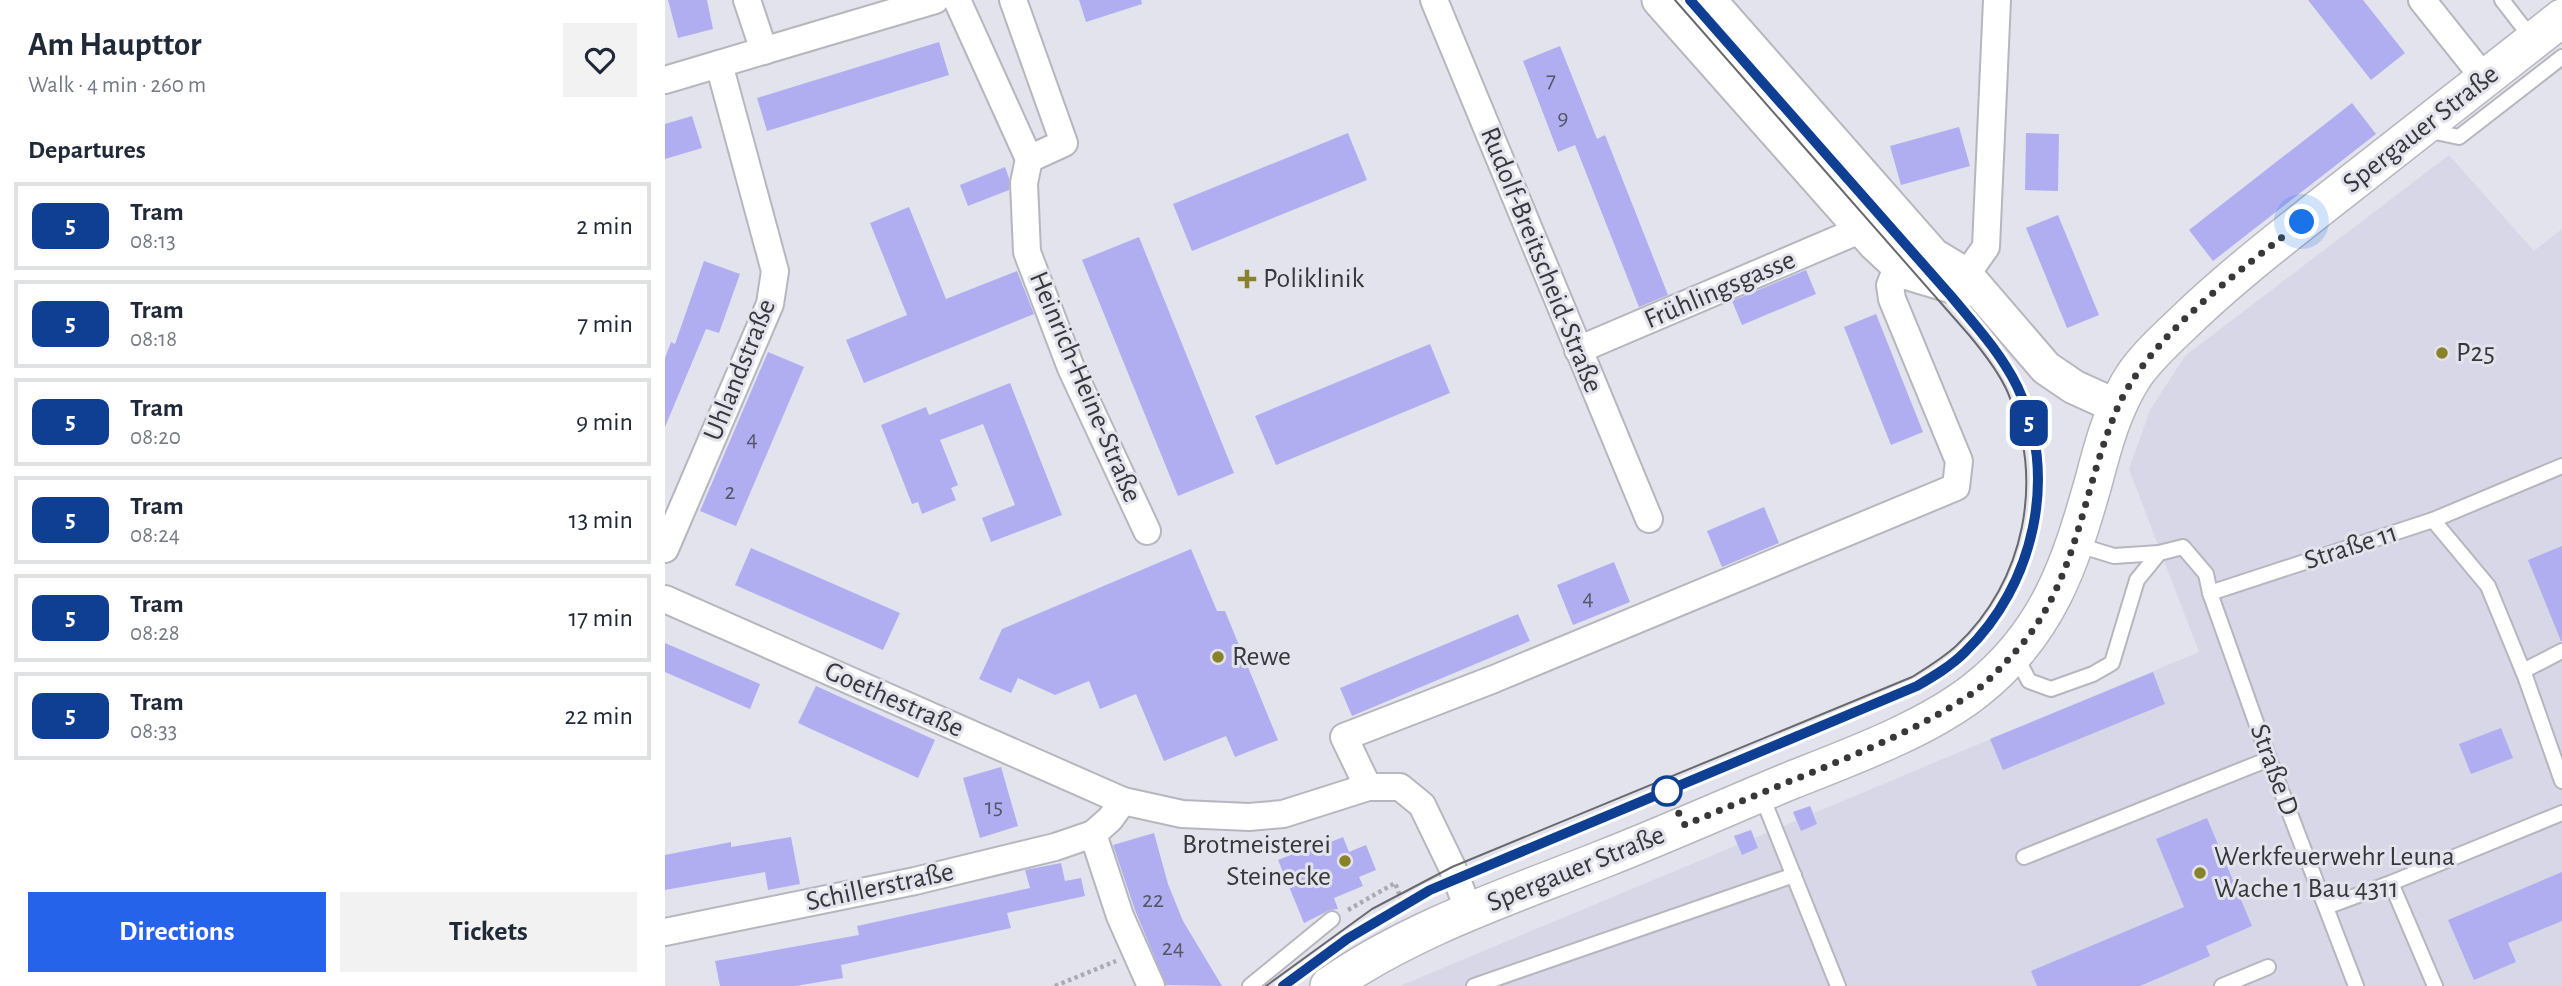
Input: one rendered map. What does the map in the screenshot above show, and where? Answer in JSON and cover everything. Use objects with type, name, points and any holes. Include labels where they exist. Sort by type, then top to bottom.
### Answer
[{"type":"main road","name":"Spergauer Straße","points":[[1329,986],[1416,935],[1874,747],[1975,691],[2032,632],[2051,603],[2075,544],[2117,407],[2135,375],[2160,345],[2215,291],[2485,79],[2548,49],[2562,18]]},
{"type":"street","points":[[747,0],[764,51]]},
{"type":"street","points":[[665,80],[935,0]]},
{"type":"street","points":[[957,0],[1029,159],[1064,143],[1013,0]]},
{"type":"street","name":"Rudolf-Breitscheid-Straße","points":[[1434,0],[1649,519]]},
{"type":"street","points":[[1659,0],[1862,229],[1905,272],[1953,285],[1975,286]]},
{"type":"street","points":[[1709,0],[1933,256],[1975,286],[2046,368],[2074,387],[2117,407]]},
{"type":"street","points":[[1975,286],[1986,247],[1997,0]]},
{"type":"street","points":[[2422,0],[2485,79]]},
{"type":"street","name":"Uhlandstraße","points":[[665,549],[771,304],[775,271],[719,64]]},
{"type":"street","name":"Heinrich-Heine-Straße","points":[[1029,159],[1024,183],[1027,252],[1071,368],[1147,531]]},
{"type":"street","name":"Frühlingsgasse","points":[[1579,350],[1862,229]]},
{"type":"street","points":[[1368,787],[1344,737],[1494,679],[1956,487],[1959,461],[1892,299],[1890,285],[1898,265]]},
{"type":"street","name":"Goethestraße","points":[[665,599],[1123,801],[1182,814],[1249,817],[1283,814],[1368,787],[1401,787],[1422,805],[1452,867],[1469,911]]},
{"type":"street","points":[[1123,801],[1110,819],[1093,834],[1120,916],[1151,986]]},
{"type":"street","name":"Schillerstraße","points":[[665,932],[915,881],[1055,847],[1093,834]]},
{"type":"lane","points":[[2421,129],[2459,137],[2548,49],[2502,0]]},
{"type":"lane","name":"Straße 11","points":[[2210,593],[2433,520],[2562,466]]},
{"type":"lane","points":[[2433,520],[2488,586],[2523,671],[2562,781]]},
{"type":"lane","points":[[2075,544],[2114,556],[2159,553],[2183,547],[2206,574],[2210,593]]},
{"type":"lane","points":[[2011,655],[2029,681],[2051,689],[2093,674],[2112,663],[2137,580],[2159,553]]},
{"type":"lane","name":"Straße D","points":[[2210,593],[2269,759],[2356,986]]},
{"type":"lane","points":[[2523,671],[2562,651]]},
{"type":"lane","points":[[2024,857],[2269,759]]},
{"type":"lane","points":[[1761,793],[1838,986]]},
{"type":"lane","points":[[2326,907],[2392,883],[2562,813]]},
{"type":"lane","points":[[1474,986],[1794,875]]},
{"type":"lane","points":[[2392,883],[2435,986]]},
{"type":"lane","points":[[1250,986],[1332,919]]},
{"type":"lane","points":[[2222,986],[2268,967]]},
{"type":"path","points":[[1332,919],[1395,883],[1416,935]]},
{"type":"path","points":[[1055,986],[1136,952]]},
{"type":"shaded area","points":[[2449,155],[2534,251],[2562,229],[2562,986],[1400,986],[1737,845],[1734,836],[1751,830],[1755,838],[1796,821],[1793,812],[1810,806],[1814,813],[2199,652],[2129,469],[2150,410],[2185,356]]},
{"type":"building","points":[[668,0],[707,0],[713,29],[678,38]]},
{"type":"building","points":[[1079,0],[1141,0],[1142,4],[1086,22]]},
{"type":"building","points":[[2308,0],[2363,0],[2405,53],[2371,80]]},
{"type":"building","points":[[939,42],[949,75],[767,131],[757,98]]},
{"type":"building","points":[[1560,46],[1597,139],[1605,135],[1668,295],[1639,307],[1575,145],[1558,152],[1523,61]]},
{"type":"building","points":[[2352,103],[2376,134],[2213,261],[2189,230]]},
{"type":"building","points":[[692,116],[702,148],[665,159],[665,124]]},
{"type":"building","points":[[1959,127],[1970,166],[1901,185],[1890,146]]},
{"type":"building","points":[[1348,133],[1367,180],[1192,251],[1173,204]]},
{"type":"building","points":[[2026,133],[2059,134],[2058,191],[2025,190]]},
{"type":"building","points":[[1005,167],[1009,190],[968,206],[960,185]]},
{"type":"building","points":[[909,207],[946,299],[1017,271],[1034,314],[864,383],[846,340],[907,315],[870,223]]},
{"type":"building","points":[[2058,215],[2099,315],[2067,328],[2026,228]]},
{"type":"building","points":[[1139,237],[1234,473],[1178,496],[1082,260]]},
{"type":"building","points":[[704,261],[740,274],[719,333],[706,329],[665,427],[665,358],[671,342],[675,344]]},
{"type":"building","points":[[1806,270],[1816,294],[1742,325],[1732,301]]},
{"type":"building","points":[[1876,314],[1923,432],[1891,445],[1844,327]]},
{"type":"building","points":[[1430,344],[1450,393],[1276,465],[1255,416]]},
{"type":"building","points":[[768,352],[804,367],[736,526],[700,511]]},
{"type":"building","points":[[1010,383],[1062,515],[991,542],[982,518],[1015,505],[983,424],[940,440],[958,485],[951,488],[956,500],[922,514],[918,502],[912,504],[881,425],[926,407],[929,415]]},
{"type":"building","points":[[1764,507],[1779,543],[1722,567],[1707,531]]},
{"type":"building","points":[[2562,546],[2562,641],[2561,641],[2528,560]]},
{"type":"building","points":[[751,548],[900,613],[883,650],[735,585]]},
{"type":"building","points":[[1191,549],[1217,611],[1225,611],[1278,740],[1235,757],[1226,736],[1164,761],[1136,694],[1100,709],[1089,681],[1055,695],[1018,678],[1011,693],[979,679],[1002,629]]},
{"type":"building","points":[[1614,562],[1630,602],[1573,625],[1557,585]]},
{"type":"building","points":[[1518,614],[1530,641],[1352,716],[1340,688]]},
{"type":"building","points":[[665,643],[760,684],[750,709],[665,672]]},
{"type":"building","points":[[2153,672],[2165,704],[2003,770],[1990,739]]},
{"type":"building","points":[[816,686],[935,740],[918,778],[798,723]]},
{"type":"building","points":[[2501,728],[2513,758],[2471,774],[2459,744]]},
{"type":"building","points":[[1001,767],[1018,826],[980,838],[963,778]]},
{"type":"building","points":[[1810,806],[1817,824],[1801,831],[1793,812]]},
{"type":"building","name":"Werkfeuerwehr Leuna Wache 1 Bau 4311","points":[[2207,818],[2252,926],[2206,946],[2210,956],[2140,986],[2037,986],[2031,971],[2184,907],[2156,839]]},
{"type":"building","points":[[1751,830],[1758,848],[1742,855],[1734,836]]},
{"type":"building","points":[[1154,833],[1168,884],[1183,921],[1222,986],[1166,985],[1135,910],[1113,845]]},
{"type":"building","points":[[791,837],[800,884],[768,890],[765,872],[665,890],[665,855],[731,842],[731,847]]},
{"type":"building","points":[[1343,837],[1349,852],[1366,845],[1376,870],[1359,877],[1363,886],[1334,898],[1338,909],[1330,910],[1304,923],[1278,860]]},
{"type":"building","points":[[1061,863],[1065,881],[1081,878],[1085,896],[1007,913],[1011,928],[841,965],[843,978],[796,986],[720,986],[715,961],[859,935],[857,926],[1030,888],[1025,870]]},
{"type":"building","points":[[2562,872],[2562,921],[2508,943],[2516,962],[2474,980],[2448,920]]},
{"type":"tram line","points":[[1266,986],[1372,909],[1452,867],[1912,677],[1956,646],[1980,620],[1998,592],[2013,560],[2022,528],[2026,494],[2025,460],[2019,426],[2000,378],[1969,335],[1675,0]]},
{"type":"tram line","points":[[1690,0],[1993,346],[2026,408],[2036,458],[2036,497],[2030,536],[2018,574],[2000,608],[1977,639],[1948,666],[1913,688]]},
{"type":"tram line","name":"5","points":[[1283,986],[1375,920],[1430,890],[1917,686],[1964,653],[1980,636],[2009,595],[2020,571],[2035,522],[2037,469],[2028,416],[2007,367],[1951,296],[1690,0]]},
{"type":"tram line","points":[[1322,956],[1376,920],[1430,890],[1814,730]]},
{"type":"place","name":"Poliklinik","points":[[1247,279]]},
{"type":"place","name":"P25","points":[[2442,353]]},
{"type":"place","name":"Rewe","points":[[1218,657]]},
{"type":"place","name":"Brotmeisterei Steinecke","points":[[1345,861]]},
{"type":"place","name":"Werkfeuerwehr Leuna Wache 1 Bau 4311","points":[[2200,873]]},
{"type":"route","points":[[1667,791],[1685,825],[1874,747],[1975,691],[2014,653],[2051,603],[2075,544],[2117,407],[2135,375],[2160,345],[2215,291],[2302,222]]}]
